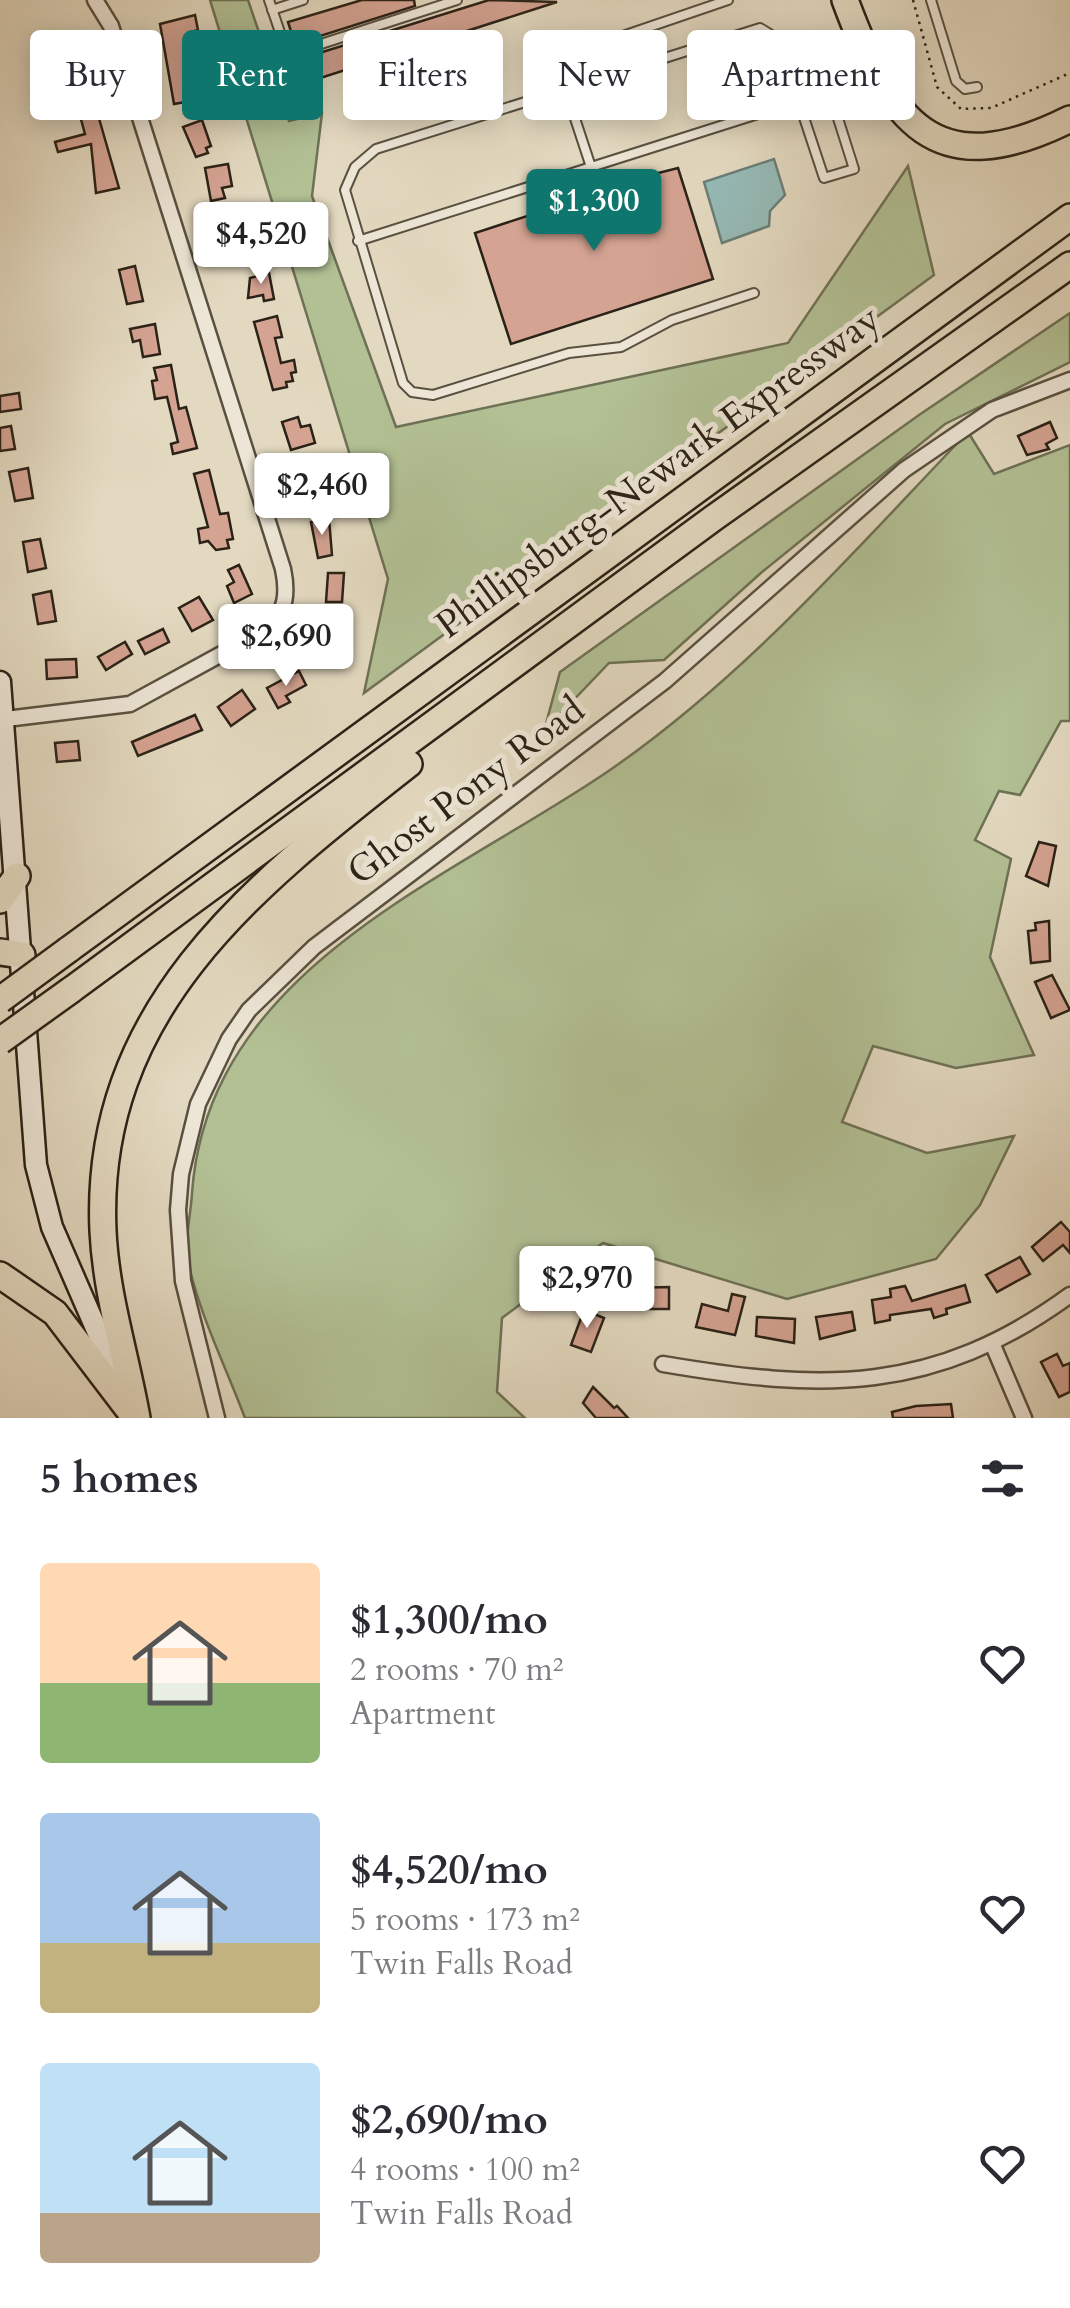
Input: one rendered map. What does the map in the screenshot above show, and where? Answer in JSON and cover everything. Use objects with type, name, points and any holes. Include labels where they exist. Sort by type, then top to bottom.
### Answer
[{"type":"highway","points":[[845,0],[882,89],[909,121],[927,132],[947,141],[991,146],[1039,134],[1070,119]]},
{"type":"highway","name":"Phillipsburg-Newark Expressway","points":[[0,1000],[1070,217]]},
{"type":"highway","name":"Phillipsburg-Newark Expressway","points":[[0,1041],[1070,265]]},
{"type":"highway","points":[[133,1415],[109,1281],[103,1196],[116,1112],[149,1025],[188,967],[256,888],[454,728],[507,672]]},
{"type":"highway","points":[[0,900],[17,876]]},
{"type":"highway","points":[[0,1275],[55,1314],[133,1415]]},
{"type":"main road","points":[[0,682],[17,876],[11,953],[39,1182],[56,1238],[133,1415]]},
{"type":"street","points":[[6,719],[130,704],[269,628],[278,619],[286,596],[283,569],[111,26],[95,0]]},
{"type":"street","name":"Ghost Pony Road","points":[[218,1418],[183,1282],[178,1210],[184,1156],[198,1104],[212,1071],[249,1010],[314,947],[664,681],[904,470],[992,410],[1070,380]]},
{"type":"street","points":[[663,1364],[750,1379],[837,1383],[924,1369],[992,1343],[1070,1295]]},
{"type":"street","points":[[992,1343],[1024,1418]]},
{"type":"lane","points":[[279,30],[271,5],[304,0]]},
{"type":"lane","points":[[323,43],[457,0]]},
{"type":"lane","points":[[637,30],[728,0]]},
{"type":"lane","points":[[931,0],[956,81],[965,88],[977,86]]},
{"type":"lane","points":[[523,102],[367,154],[355,166],[345,190],[403,383],[419,394],[433,395],[569,353],[620,347],[672,320],[754,294]]},
{"type":"lane","points":[[575,120],[590,164]]},
{"type":"lane","points":[[358,241],[738,120]]},
{"type":"lane","points":[[804,120],[824,178],[854,169],[839,120]]},
{"type":"green space","points":[[210,0],[248,0],[258,30],[219,30]]},
{"type":"green space","points":[[247,120],[321,120],[312,196],[396,427],[788,343],[908,166],[934,275],[364,693],[388,579]]},
{"type":"green space","points":[[1070,313],[1070,362],[945,424],[762,572],[664,660],[609,663],[544,731],[560,672],[919,415]]},
{"type":"green space","points":[[968,432],[994,474],[1070,445],[1070,721],[1061,721],[1020,795],[999,791],[975,840],[1011,859],[990,957],[1034,1055],[956,1068],[873,1046],[842,1122],[927,1153],[1014,1136],[980,1205],[936,1259],[787,1299],[603,1243],[502,1318],[497,1392],[525,1418],[245,1418],[199,1301],[187,1245],[192,1193],[208,1115],[242,1047],[289,989],[347,938],[610,770],[707,694],[798,610]]},
{"type":"water","points":[[774,159],[785,195],[770,211],[769,226],[722,243],[704,182]]},
{"type":"building","points":[[362,0],[414,0],[415,6],[323,35],[323,30],[291,30],[288,22]]},
{"type":"building","points":[[489,0],[557,2],[470,30],[393,30]]},
{"type":"building","points":[[195,15],[198,30],[182,30],[182,103],[174,104],[160,24]]},
{"type":"building","points":[[343,46],[343,71],[323,77],[323,52]]},
{"type":"building","points":[[81,120],[99,120],[119,188],[96,193],[91,144],[58,152],[55,142],[85,134]]},
{"type":"building","points":[[202,120],[211,146],[206,148],[208,153],[196,157],[183,127]]},
{"type":"building","points":[[228,164],[232,186],[222,188],[225,198],[211,201],[205,168]]},
{"type":"building","points":[[678,168],[713,279],[511,344],[475,233],[546,210],[545,206],[583,194],[589,184],[600,181],[611,185]]},
{"type":"building","points":[[240,218],[246,239],[240,241],[243,252],[232,255],[224,223]]},
{"type":"building","points":[[135,266],[143,301],[127,304],[119,270]]},
{"type":"building","points":[[269,273],[274,299],[264,301],[263,295],[248,298],[250,278]]},
{"type":"building","points":[[277,316],[282,337],[275,338],[281,363],[294,360],[296,372],[291,373],[293,381],[286,382],[287,387],[273,390],[254,322]]},
{"type":"building","points":[[155,324],[160,354],[143,357],[140,340],[133,342],[130,329]]},
{"type":"building","points":[[171,365],[179,409],[186,407],[197,448],[173,454],[171,444],[178,442],[167,397],[155,399],[152,381],[157,380],[154,368]]},
{"type":"building","points":[[19,393],[21,409],[0,412],[0,396]]},
{"type":"building","points":[[298,417],[301,427],[310,425],[315,443],[291,450],[282,422]]},
{"type":"building","points":[[1050,422],[1057,438],[1046,444],[1049,449],[1027,455],[1018,436]]},
{"type":"building","points":[[11,426],[15,449],[0,451],[0,428]]},
{"type":"building","points":[[28,468],[33,498],[15,501],[9,472]]},
{"type":"building","points":[[305,469],[307,476],[321,472],[327,490],[303,497],[296,472]]},
{"type":"building","points":[[209,470],[220,514],[228,513],[233,539],[227,540],[229,548],[216,550],[208,541],[200,543],[198,529],[208,527],[194,474]]},
{"type":"building","points":[[329,519],[332,555],[318,558],[311,522]]},
{"type":"building","points":[[40,539],[46,568],[28,572],[23,542]]},
{"type":"building","points":[[239,565],[252,594],[234,603],[227,586],[234,582],[228,570]]},
{"type":"building","points":[[328,573],[344,573],[342,602],[326,602]]},
{"type":"building","points":[[51,591],[56,621],[38,624],[33,595]]},
{"type":"building","points":[[199,597],[213,620],[192,631],[179,608]]},
{"type":"building","points":[[163,629],[169,642],[145,654],[138,641]]},
{"type":"building","points":[[335,631],[348,643],[333,661],[329,657],[321,665],[312,657]]},
{"type":"building","points":[[125,642],[132,654],[106,670],[98,657]]},
{"type":"building","points":[[76,659],[77,677],[47,679],[46,660]]},
{"type":"building","points":[[299,671],[306,685],[286,696],[290,702],[278,708],[267,688]]},
{"type":"building","points":[[242,690],[255,709],[231,726],[218,707]]},
{"type":"building","points":[[195,715],[202,730],[138,756],[132,742]]},
{"type":"building","points":[[78,741],[80,760],[57,762],[55,743]]},
{"type":"building","points":[[1039,842],[1056,846],[1048,886],[1026,876]]},
{"type":"building","points":[[1049,921],[1050,961],[1031,963],[1028,931],[1036,930],[1035,923]]},
{"type":"building","points":[[1052,975],[1070,1010],[1051,1018],[1035,982]]},
{"type":"building","points":[[1061,1222],[1070,1232],[1070,1253],[1063,1245],[1043,1261],[1032,1247]]},
{"type":"building","points":[[1020,1257],[1030,1274],[997,1292],[986,1275]]},
{"type":"building","points":[[965,1285],[970,1302],[946,1309],[947,1314],[934,1318],[931,1309],[890,1315],[890,1320],[875,1323],[872,1300],[891,1297],[890,1289],[905,1286],[912,1301]]},
{"type":"building","points":[[669,1287],[669,1309],[629,1309],[628,1288]]},
{"type":"building","points":[[732,1294],[745,1297],[735,1335],[696,1327],[702,1304],[728,1311]]},
{"type":"building","points":[[584,1310],[604,1318],[591,1352],[571,1345]]},
{"type":"building","points":[[852,1312],[855,1330],[820,1339],[816,1317]]},
{"type":"building","points":[[757,1317],[795,1319],[794,1343],[756,1336]]},
{"type":"building","points":[[1057,1354],[1063,1366],[1070,1363],[1070,1392],[1059,1397],[1041,1362]]},
{"type":"building","points":[[593,1387],[628,1418],[596,1418],[583,1403]]},
{"type":"building","points":[[951,1404],[953,1418],[893,1418],[892,1412],[916,1406]]}]
